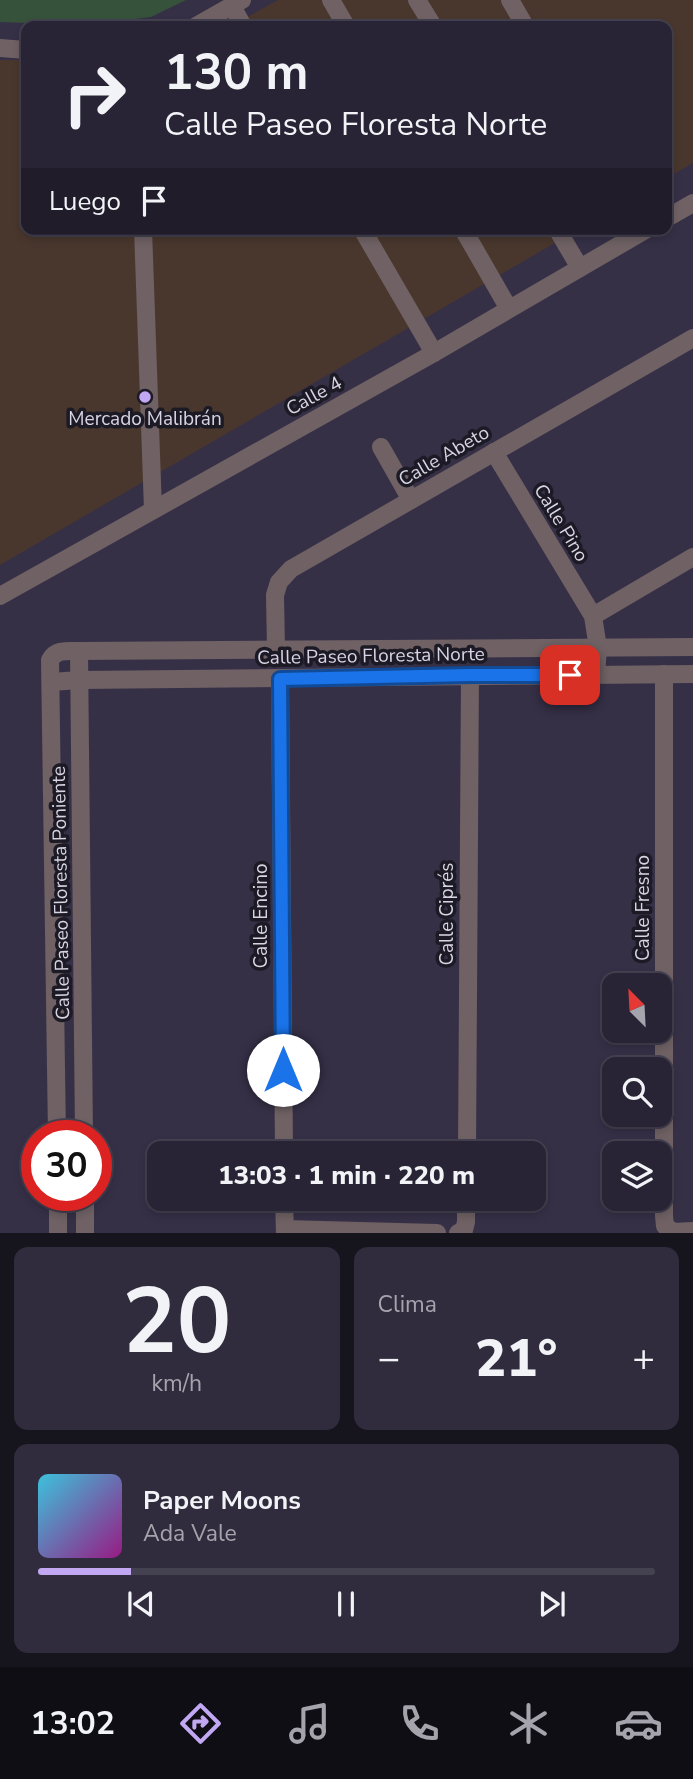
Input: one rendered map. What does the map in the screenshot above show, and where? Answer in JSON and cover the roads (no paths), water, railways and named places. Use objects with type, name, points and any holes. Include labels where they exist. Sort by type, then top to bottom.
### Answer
[{"type":"street","points":[[331,0],[343,21]]},
{"type":"street","points":[[417,0],[430,21]]},
{"type":"street","points":[[510,0],[522,21]]},
{"type":"street","points":[[205,21],[237,3],[242,21]]},
{"type":"street","points":[[0,48],[21,50]]},
{"type":"street","points":[[672,215],[693,203]]},
{"type":"street","points":[[143,235],[153,510]]},
{"type":"street","points":[[365,235],[434,353]]},
{"type":"street","points":[[466,235],[509,309]]},
{"type":"street","points":[[561,235],[580,268]]},
{"type":"street","name":"Calle 4","points":[[0,596],[434,353],[635,235]]},
{"type":"street","name":"Calle Abeto","points":[[276,649],[275,595],[279,582],[291,569],[693,338]]},
{"type":"street","points":[[382,447],[411,500]]},
{"type":"street","name":"Calle Pino","points":[[494,452],[593,616]]},
{"type":"street","points":[[596,675],[598,648],[593,616],[693,557]]},
{"type":"street","name":"Calle Paseo Floresta Norte","points":[[53,655],[79,651],[693,647]]},
{"type":"street","name":"Calle Paseo Floresta Poniente","points":[[79,651],[84,1120]]},
{"type":"street","name":"Calle Paseo Floresta Poniente","points":[[53,655],[50,660],[57,1120]]},
{"type":"street","name":"Calle Fresno","points":[[664,674],[664,1216],[665,1226],[673,1232],[693,1231]]},
{"type":"street","name":"Calle Paseo Floresta Norte","points":[[51,682],[693,674]]},
{"type":"street","name":"Calle Ciprés","points":[[467,1141],[470,675]]},
{"type":"street","name":"Calle Encino","points":[[280,679],[284,1141]]},
{"type":"street","points":[[58,1211],[58,1230],[85,1230],[85,1211]]},
{"type":"street","points":[[284,1211],[285,1231],[437,1233]]},
{"type":"street","points":[[461,1232],[466,1222],[466,1211]]},
{"type":"place","name":"Mercado Malibrán","points":[[145,397]]}]
